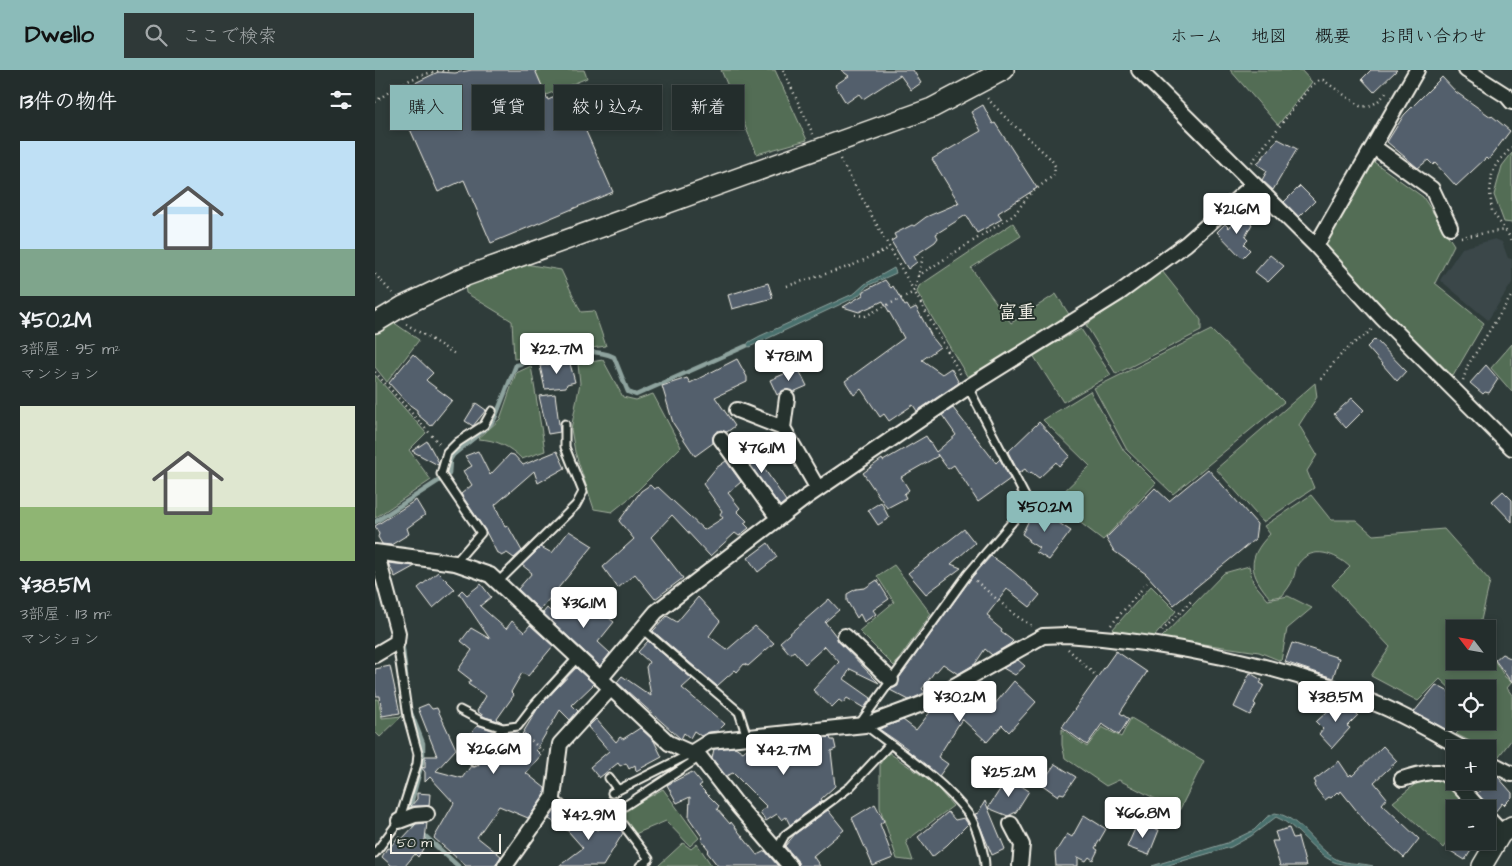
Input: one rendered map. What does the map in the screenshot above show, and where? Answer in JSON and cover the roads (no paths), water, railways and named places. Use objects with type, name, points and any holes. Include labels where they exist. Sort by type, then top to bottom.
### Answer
[{"type":"street","points":[[389,314],[466,276],[932,108],[1004,70]]},
{"type":"street","points":[[1139,70],[1316,246],[1383,318],[1458,394],[1509,439]]},
{"type":"street","points":[[1316,246],[1417,70]]},
{"type":"street","points":[[1466,70],[1507,96],[1512,102]]},
{"type":"street","points":[[1373,147],[1432,189],[1450,227]]},
{"type":"street","points":[[505,866],[553,798],[561,744],[606,683],[641,629],[656,612],[818,489],[968,387],[1119,293],[1186,244],[1254,184]]},
{"type":"street","points":[[787,398],[783,428],[818,489]]},
{"type":"street","points":[[737,410],[783,428]]},
{"type":"street","points":[[721,439],[778,518]]},
{"type":"street","points":[[375,552],[455,563],[490,575],[669,743],[695,755],[790,866]]},
{"type":"street","points":[[375,556],[379,562],[396,624],[397,642],[375,655]]},
{"type":"street","points":[[695,755],[710,741],[861,726],[922,704],[1043,636],[1055,635],[1099,638],[1211,654],[1328,686],[1385,707],[1448,740]]},
{"type":"street","points":[[845,636],[891,680]]},
{"type":"street","points":[[1496,766],[1512,774]]},
{"type":"street","points":[[1402,779],[1424,774],[1443,774],[1455,782],[1472,800]]},
{"type":"street","points":[[399,821],[415,814],[427,814]]},
{"type":"street","points":[[1482,866],[1507,829],[1496,822]]},
{"type":"street","points":[[1011,824],[1022,845],[1020,866]]},
{"type":"lane","points":[[968,387],[1026,498],[1025,507],[968,574],[891,680],[861,726],[890,744],[936,780],[971,817],[985,858],[985,866]]},
{"type":"lane","points":[[455,563],[481,533],[441,474],[447,453],[458,442],[484,425],[492,411]]},
{"type":"lane","points":[[498,582],[576,505],[583,492],[565,447],[565,424]]},
{"type":"lane","points":[[641,629],[739,712],[747,737]]},
{"type":"lane","points":[[375,853],[399,821],[417,764],[418,754],[408,717],[397,642]]},
{"type":"lane","points":[[460,710],[481,722],[503,728],[518,726],[534,704],[579,657]]},
{"type":"lane","points":[[474,762],[503,728]]},
{"type":"lane","points":[[777,849],[785,835],[851,787],[890,744]]},
{"type":"lane","points":[[609,778],[615,792],[695,755]]},
{"type":"lane","points":[[553,798],[581,820],[590,824],[614,813],[695,755]]},
{"type":"lane","points":[[614,813],[649,859],[641,866]]},
{"type":"water","points":[[894,268],[896,273],[867,286],[858,296],[756,344],[749,347],[746,346],[749,342],[760,336],[855,293],[865,284]]},
{"type":"water","points":[[1275,813],[1293,820],[1322,849],[1338,860],[1373,866],[1348,865],[1326,858],[1292,826],[1276,817],[1251,836],[1231,847],[1165,866],[1152,866],[1227,843],[1254,830],[1267,817]]},
{"type":"waterway","points":[[375,522],[449,474],[450,460],[453,455],[490,425],[495,418],[516,365],[579,352],[604,354],[614,357],[628,392],[636,395],[746,346]]},
{"type":"waterway","points":[[402,641],[407,685]]},
{"type":"waterway","points":[[409,708],[423,743],[423,759],[408,815],[410,822],[458,866]]},
{"type":"district","name":"富重","points":[[1017,311]]}]
